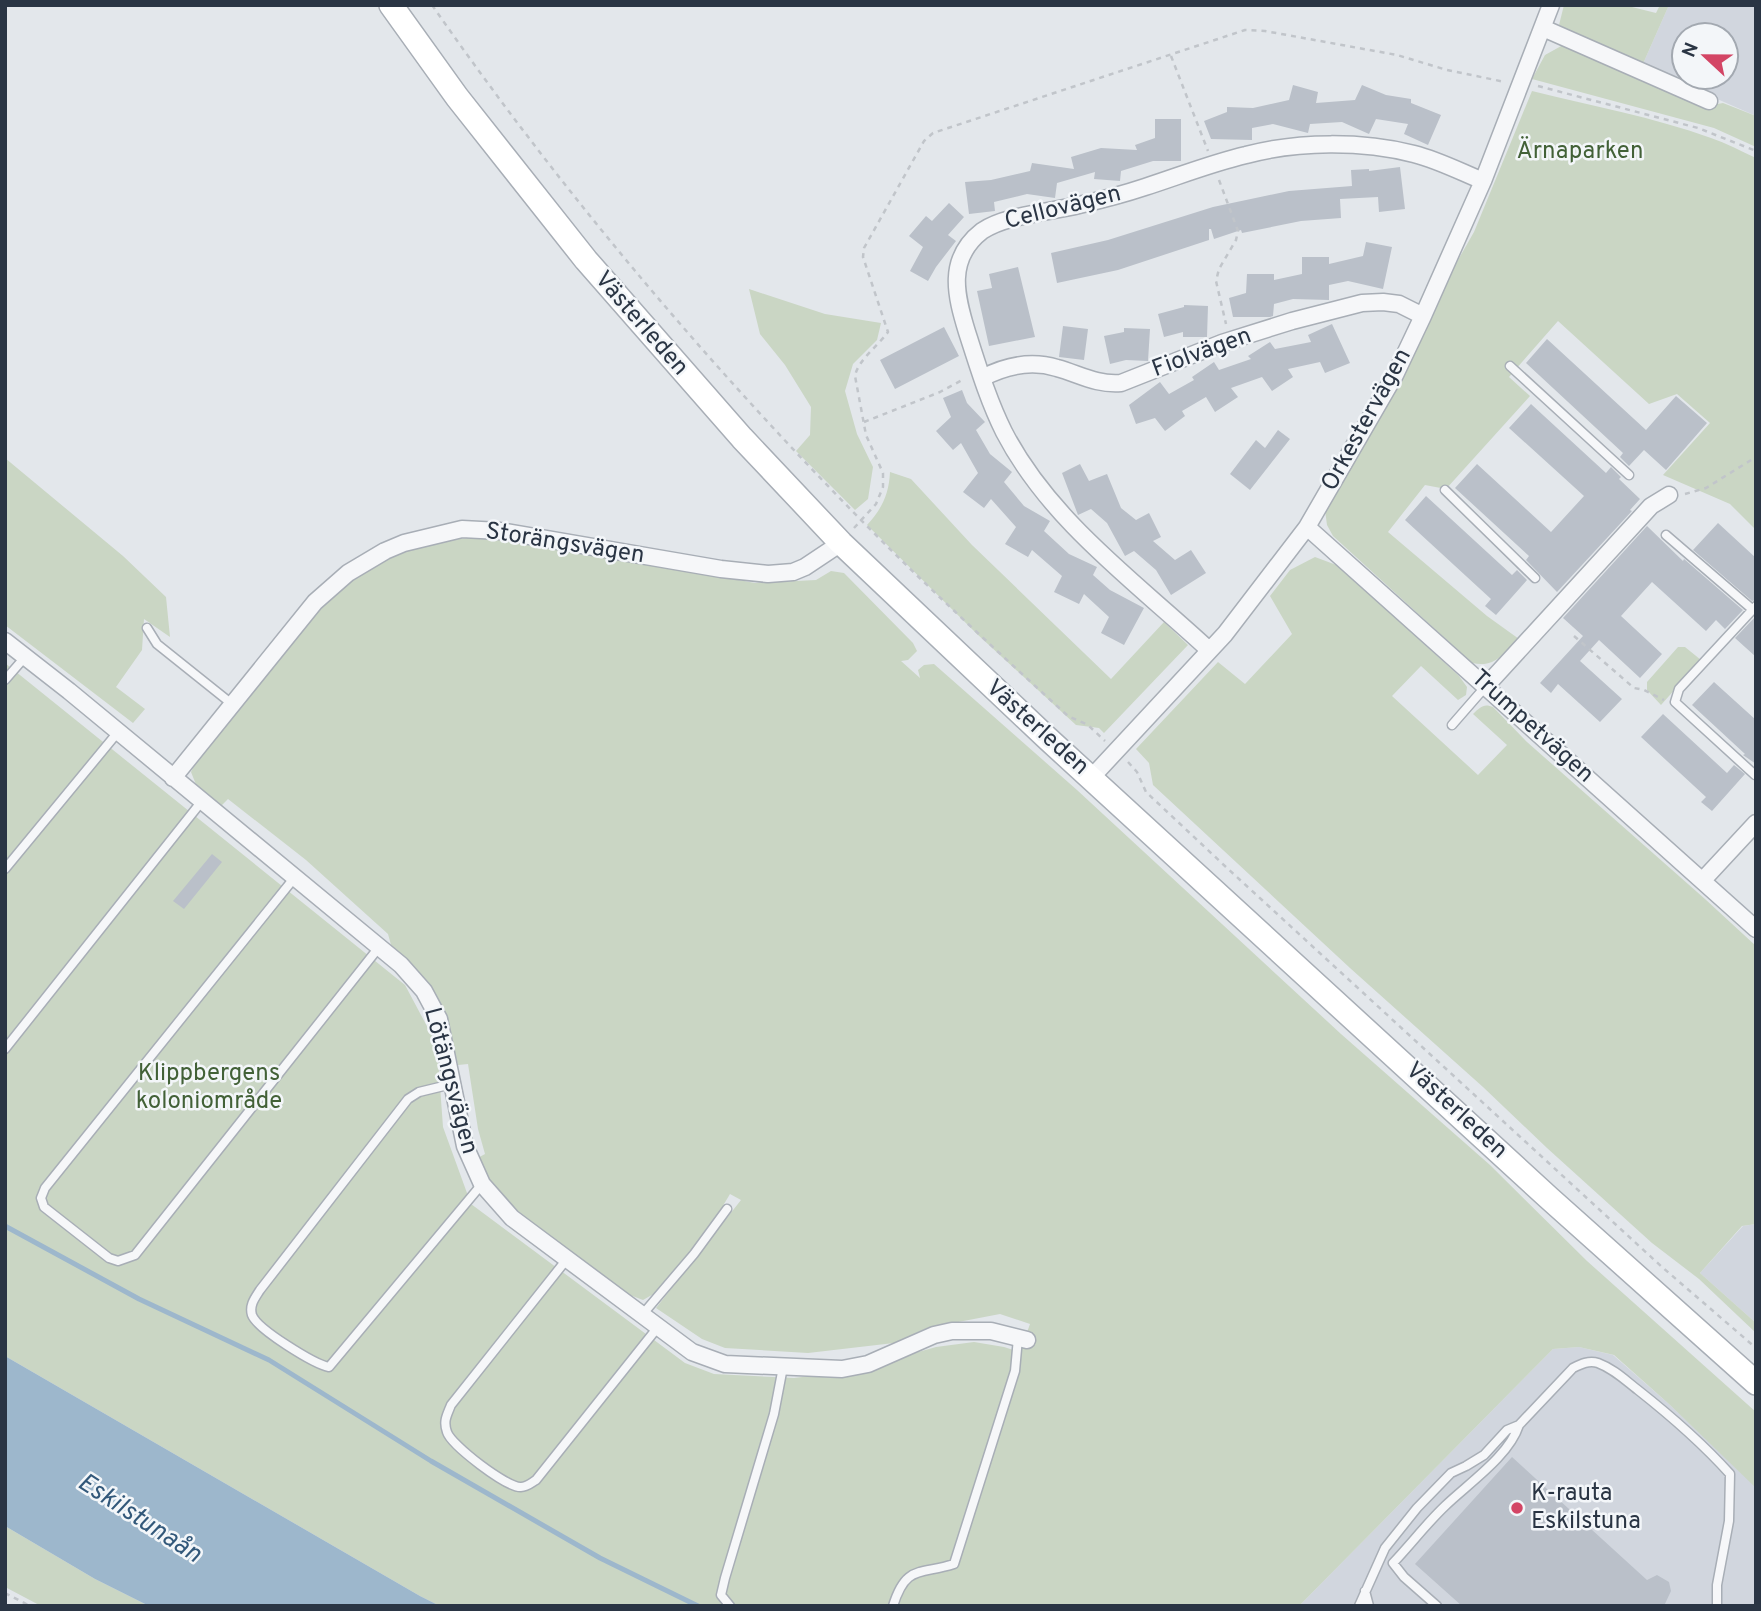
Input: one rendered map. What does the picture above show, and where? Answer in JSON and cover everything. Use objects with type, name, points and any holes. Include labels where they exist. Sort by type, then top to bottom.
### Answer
[{"type":"main road","name":"Västerleden","points":[[391,5],[457,97],[586,260],[715,409],[841,543],[1091,778],[1549,1198],[1756,1383]]},
{"type":"street","name":"Orkestervägen","points":[[1091,778],[1225,634],[1307,527],[1395,375],[1423,316],[1483,181],[1552,5]]},
{"type":"street","points":[[1543,29],[1709,101]]},
{"type":"street","name":"Cellovägen","points":[[1209,650],[1062,515],[1032,478],[1005,433],[982,377],[956,289],[960,260],[971,242],[983,231],[1005,221],[1082,205],[1213,164],[1281,149],[1354,146],[1415,154],[1483,181]]},
{"type":"street","name":"Fiolvägen","points":[[982,377],[1004,368],[1036,364],[1056,367],[1089,381],[1121,383],[1231,341],[1304,318],[1373,302],[1399,304],[1423,316]]},
{"type":"street","points":[[1486,686],[1651,506],[1669,495]]},
{"type":"street","name":"Trumpetvägen","points":[[1307,527],[1756,929]]},
{"type":"street","name":"Storängsvägen","points":[[173,778],[297,621],[331,586],[366,561],[404,542],[462,529],[500,531],[721,569],[768,574],[793,572],[805,567],[841,543]]},
{"type":"street","name":"Lötängsvägen","points":[[5,641],[380,946],[407,971],[433,1005],[439,1019],[465,1146],[482,1184],[512,1218],[692,1352],[715,1362],[855,1368],[934,1335],[952,1331],[991,1331],[1022,1339]]},
{"type":"street","points":[[1703,880],[1756,823]]},
{"type":"lane","points":[[1510,366],[1629,475]]},
{"type":"lane","points":[[1445,490],[1535,578]]},
{"type":"lane","points":[[1666,535],[1754,608],[1679,689],[1675,702],[1755,775]]},
{"type":"lane","points":[[147,628],[158,644],[232,704]]},
{"type":"lane","points":[[5,680],[25,657]]},
{"type":"lane","points":[[1452,725],[1486,686]]},
{"type":"lane","points":[[5,869],[118,732]]},
{"type":"lane","points":[[5,1049],[202,801]]},
{"type":"lane","points":[[295,877],[45,1188],[41,1198],[44,1207],[109,1258],[118,1261],[135,1255],[380,946]]},
{"type":"lane","points":[[452,1084],[419,1091],[408,1099],[260,1290],[251,1303],[252,1315],[257,1322],[300,1354],[319,1365],[329,1367],[482,1184]]},
{"type":"lane","points":[[642,1315],[694,1254],[727,1209]]},
{"type":"lane","points":[[567,1259],[451,1405],[445,1420],[446,1430],[453,1441],[507,1484],[519,1488],[536,1480],[658,1327]]},
{"type":"lane","points":[[893,1606],[905,1579],[920,1571],[954,1564],[1015,1371],[1022,1339]]},
{"type":"lane","points":[[1359,1606],[1385,1548],[1417,1508],[1451,1473],[1483,1455],[1507,1430],[1519,1425],[1573,1368],[1583,1363],[1595,1362],[1616,1372],[1660,1406],[1730,1474],[1729,1521],[1717,1585],[1717,1606]]},
{"type":"lane","points":[[730,1606],[721,1595],[774,1413],[783,1367]]},
{"type":"lane","points":[[1437,1606],[1404,1577],[1393,1563],[1445,1506],[1466,1489],[1515,1439],[1519,1425]]},
{"type":"lane","points":[[1366,1591],[1369,1606]]},
{"type":"path","points":[[432,5],[543,156],[659,298],[755,408],[861,520],[1068,716],[1088,725],[1134,767],[1146,792],[1226,867],[1652,1258],[1756,1348]]},
{"type":"path","points":[[841,543],[876,504],[883,487],[883,473],[866,435],[855,376],[857,367],[888,332],[863,257],[864,248],[923,141],[933,133],[1245,30],[1265,31],[1397,55],[1499,82],[1522,80],[1698,128],[1756,151]]},
{"type":"path","points":[[1171,56],[1238,231],[1216,281],[1231,341]]},
{"type":"path","points":[[864,422],[968,377],[982,377]]},
{"type":"path","points":[[1669,495],[1684,495],[1706,488],[1756,457]]},
{"type":"path","points":[[1574,636],[1634,688],[1675,702]]},
{"type":"path","points":[[5,1593],[30,1606]]},
{"type":"shaded area","points":[[1669,5],[1756,5],[1756,116],[1699,91],[1740,91],[1740,21],[1670,21],[1670,78],[1642,66]]},
{"type":"shaded area","points":[[1756,1224],[1756,1323],[1700,1273],[1743,1226]]},
{"type":"shaded area","points":[[1579,1347],[1613,1355],[1756,1487],[1756,1606],[1299,1606],[1553,1349]]},
{"type":"green space","points":[[1564,5],[1624,5],[1656,13],[1660,5],[1669,5],[1642,66],[1559,25]]},
{"type":"green space","points":[[1563,45],[1702,107],[1723,103],[1756,116],[1756,147],[1714,128],[1532,79],[1545,55]]},
{"type":"green space","name":"Ärnaparken","points":[[1532,91],[1667,124],[1717,140],[1756,158],[1756,530],[1730,504],[1663,475],[1710,423],[1677,394],[1649,404],[1558,321],[1509,377],[1530,396],[1446,489],[1425,485],[1388,532],[1487,616],[1519,639],[1493,662],[1480,664],[1472,663],[1333,536],[1327,525],[1325,510],[1417,348],[1454,267],[1474,232]]},
{"type":"green space","points":[[749,289],[825,314],[881,323],[877,340],[853,364],[845,391],[857,434],[873,467],[868,499],[855,510],[796,451],[810,435],[811,407],[785,365],[760,334]]},
{"type":"green space","points":[[5,458],[123,556],[166,597],[170,637],[144,619],[142,650],[116,687],[145,709],[133,723],[5,625]]},
{"type":"green space","points":[[890,472],[911,479],[972,545],[1111,679],[1164,622],[1188,645],[1104,733],[1099,728],[1076,725],[977,634],[867,525],[884,501]]},
{"type":"green space","name":"Klippbergens koloniområde","points":[[468,538],[509,538],[755,583],[816,580],[831,571],[844,573],[913,643],[917,651],[908,660],[901,661],[920,678],[918,670],[924,665],[934,664],[1077,790],[1341,1034],[1490,1165],[1587,1261],[1756,1412],[1756,1488],[1614,1355],[1579,1347],[1553,1349],[1299,1606],[440,1606],[5,1356],[5,663],[405,985],[437,1045],[443,1127],[471,1204],[685,1363],[714,1374],[794,1378],[851,1371],[936,1347],[974,1342],[1020,1352],[1030,1324],[1000,1314],[927,1328],[894,1343],[808,1353],[725,1348],[702,1339],[656,1308],[741,1200],[730,1194],[709,1229],[657,1292],[643,1300],[622,1292],[510,1208],[474,1160],[485,1154],[478,1129],[468,1064],[458,1065],[444,1012],[424,981],[393,952],[388,934],[306,860],[228,799],[218,809],[199,792],[191,772],[198,758],[283,649],[332,597],[358,576],[395,554],[425,545]]},
{"type":"green space","points":[[1315,557],[1339,566],[1459,676],[1467,687],[1466,695],[1458,700],[1421,666],[1392,696],[1478,775],[1507,745],[1473,714],[1487,705],[1493,707],[1527,742],[1756,946],[1756,1224],[1742,1226],[1700,1273],[1756,1323],[1756,1333],[1699,1279],[1652,1243],[1547,1148],[1153,785],[1149,763],[1136,749],[1218,662],[1245,684],[1292,634],[1270,596],[1290,570]]},
{"type":"green space","points":[[1678,647],[1685,647],[1701,660],[1661,705],[1647,690],[1647,682]]},
{"type":"green space","points":[[5,1526],[95,1579],[149,1606],[41,1606],[7,1588]]},
{"type":"water","name":"Eskilstunaån","points":[[5,1356],[440,1606],[149,1606],[95,1579],[5,1526]]},
{"type":"building","points":[[1293,85],[1318,92],[1316,103],[1355,100],[1362,85],[1386,95],[1411,99],[1411,103],[1441,115],[1428,145],[1404,134],[1408,124],[1376,119],[1369,134],[1342,122],[1310,124],[1308,133],[1273,124],[1252,128],[1252,140],[1211,139],[1204,121],[1227,112],[1227,107],[1253,108],[1289,100]]},
{"type":"building","points":[[1155,119],[1181,119],[1181,161],[1153,161],[1121,171],[1120,181],[1094,179],[1095,172],[1057,183],[1055,198],[1027,194],[994,202],[995,211],[969,214],[965,182],[991,180],[1030,171],[1032,163],[1074,169],[1071,157],[1101,148],[1137,150],[1135,145],[1155,138]]},
{"type":"building","points":[[1400,167],[1405,209],[1379,212],[1378,197],[1340,199],[1341,218],[1301,221],[1242,233],[1241,230],[1214,239],[1209,229],[1209,240],[1118,270],[1057,283],[1051,253],[1108,240],[1213,207],[1289,191],[1352,186],[1351,170]]},
{"type":"building","points":[[949,203],[964,217],[948,235],[956,241],[928,281],[910,271],[923,247],[909,236],[926,216],[932,221]]},
{"type":"building","points":[[1366,242],[1392,247],[1383,289],[1348,281],[1329,285],[1329,300],[1293,299],[1274,304],[1273,316],[1270,317],[1233,317],[1229,298],[1246,293],[1247,274],[1274,274],[1274,280],[1302,274],[1302,257],[1329,257],[1329,264],[1363,256]]},
{"type":"building","points":[[1018,267],[1035,337],[989,346],[977,291],[992,288],[989,274]]},
{"type":"building","points":[[1184,305],[1208,306],[1207,337],[1183,337],[1183,332],[1164,337],[1158,314]]},
{"type":"building","points":[[1332,324],[1350,363],[1325,373],[1320,362],[1288,369],[1293,377],[1272,391],[1262,377],[1231,388],[1238,397],[1215,412],[1206,397],[1182,411],[1185,416],[1165,431],[1155,418],[1136,424],[1129,405],[1160,382],[1169,394],[1194,380],[1192,377],[1214,362],[1219,370],[1251,359],[1248,356],[1270,342],[1275,349],[1311,342],[1308,335]]},
{"type":"building","points":[[1063,326],[1088,329],[1084,360],[1059,357]]},
{"type":"building","points":[[944,327],[959,356],[895,389],[880,360]]},
{"type":"building","points":[[1124,328],[1150,329],[1148,361],[1126,360],[1110,364],[1104,336],[1124,332]]},
{"type":"building","points":[[1547,339],[1646,430],[1676,396],[1707,423],[1666,470],[1644,450],[1629,466],[1620,457],[1623,453],[1526,363]]},
{"type":"building","points":[[962,390],[967,403],[985,422],[976,430],[990,454],[1012,472],[1004,482],[1024,506],[1050,521],[1044,531],[1069,554],[1097,567],[1093,575],[1110,590],[1144,608],[1124,645],[1101,633],[1109,617],[1084,594],[1079,604],[1054,592],[1062,576],[1032,550],[1028,557],[1005,544],[1016,527],[991,499],[984,508],[963,492],[978,473],[961,443],[953,450],[936,431],[951,417],[943,398]]},
{"type":"building","points":[[1531,404],[1606,473],[1611,467],[1621,477],[1619,479],[1640,499],[1557,592],[1526,560],[1529,556],[1455,488],[1477,464],[1551,532],[1584,496],[1509,428]]},
{"type":"building","points":[[1278,430],[1290,439],[1250,490],[1230,474],[1256,440],[1265,448]]},
{"type":"building","points":[[1080,464],[1089,481],[1107,474],[1121,508],[1136,520],[1149,513],[1161,537],[1153,541],[1175,560],[1191,550],[1206,573],[1171,595],[1156,570],[1134,551],[1125,556],[1107,523],[1091,509],[1078,515],[1062,473]]},
{"type":"building","points":[[1426,496],[1512,575],[1517,570],[1527,580],[1496,615],[1485,606],[1491,599],[1405,520]]},
{"type":"building","points":[[1718,523],[1756,558],[1756,600],[1752,601],[1693,550]]},
{"type":"building","points":[[1647,526],[1683,561],[1684,559],[1743,610],[1725,629],[1716,620],[1706,631],[1652,582],[1621,616],[1662,654],[1640,678],[1599,640],[1580,661],[1622,699],[1600,722],[1558,684],[1551,693],[1540,683],[1583,636],[1563,618]]},
{"type":"building","points":[[1756,616],[1756,657],[1735,638]]},
{"type":"building","points":[[1714,682],[1756,720],[1756,764],[1743,755],[1745,754],[1692,705]]},
{"type":"building","points":[[1663,714],[1727,773],[1734,765],[1745,774],[1712,811],[1701,802],[1706,797],[1641,737]]},
{"type":"building","points":[[212,854],[222,862],[184,909],[173,901]]},
{"type":"building","name":"K-rauta Eskilstuna","points":[[1512,1457],[1647,1580],[1657,1575],[1669,1582],[1671,1591],[1664,1606],[1462,1606],[1415,1564]]},
{"type":"waterway","points":[[5,1226],[139,1299],[269,1360],[431,1461],[600,1558],[698,1606]]},
{"type":"place","name":"K-rauta Eskilstuna","points":[[1517,1508]]}]
